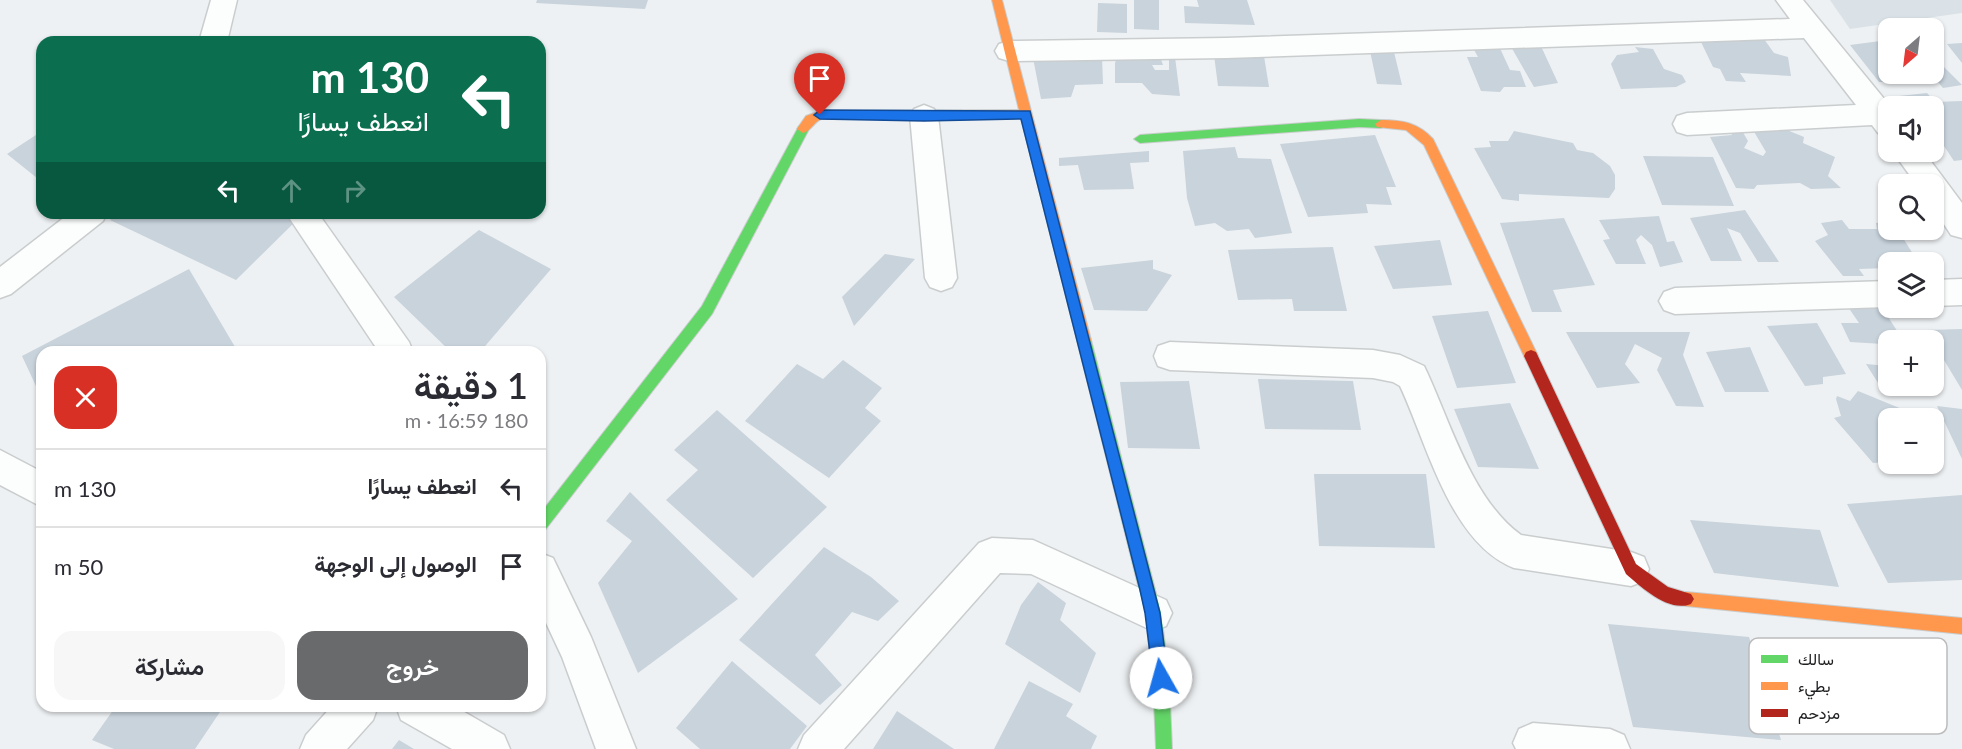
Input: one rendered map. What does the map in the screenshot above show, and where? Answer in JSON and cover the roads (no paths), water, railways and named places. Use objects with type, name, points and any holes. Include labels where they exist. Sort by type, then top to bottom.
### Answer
[{"type":"street","points":[[215,36],[224,0]]},
{"type":"street","points":[[997,0],[1153,613],[1161,678],[1164,749]]},
{"type":"street","points":[[1789,0],[1878,112]]},
{"type":"street","points":[[1009,51],[1238,48],[1810,28]]},
{"type":"street","points":[[546,517],[707,310],[810,119],[820,115],[924,117],[1025,114]]},
{"type":"street","points":[[924,117],[941,278]]},
{"type":"street","points":[[1687,124],[1878,119]]},
{"type":"street","points":[[1140,139],[1359,123],[1409,125],[1417,128],[1429,141],[1631,569],[1653,588],[1675,598],[1962,626]]},
{"type":"street","points":[[1944,201],[1962,226]]},
{"type":"street","points":[[0,285],[84,219]]},
{"type":"street","points":[[305,219],[393,346]]},
{"type":"street","points":[[1944,293],[1962,292]]},
{"type":"street","points":[[1676,301],[1878,294]]},
{"type":"street","points":[[1170,356],[1373,364],[1400,369],[1412,376],[1448,460],[1482,522],[1501,544],[1515,551],[1631,569]]},
{"type":"street","points":[[0,466],[36,487]]},
{"type":"street","points":[[818,749],[992,555],[1033,557],[1153,613]]},
{"type":"street","points":[[546,583],[578,650],[616,749]]},
{"type":"street","points":[[320,749],[354,712]]},
{"type":"street","points":[[425,712],[490,749]]},
{"type":"street","points":[[1533,743],[1610,749]]}]
